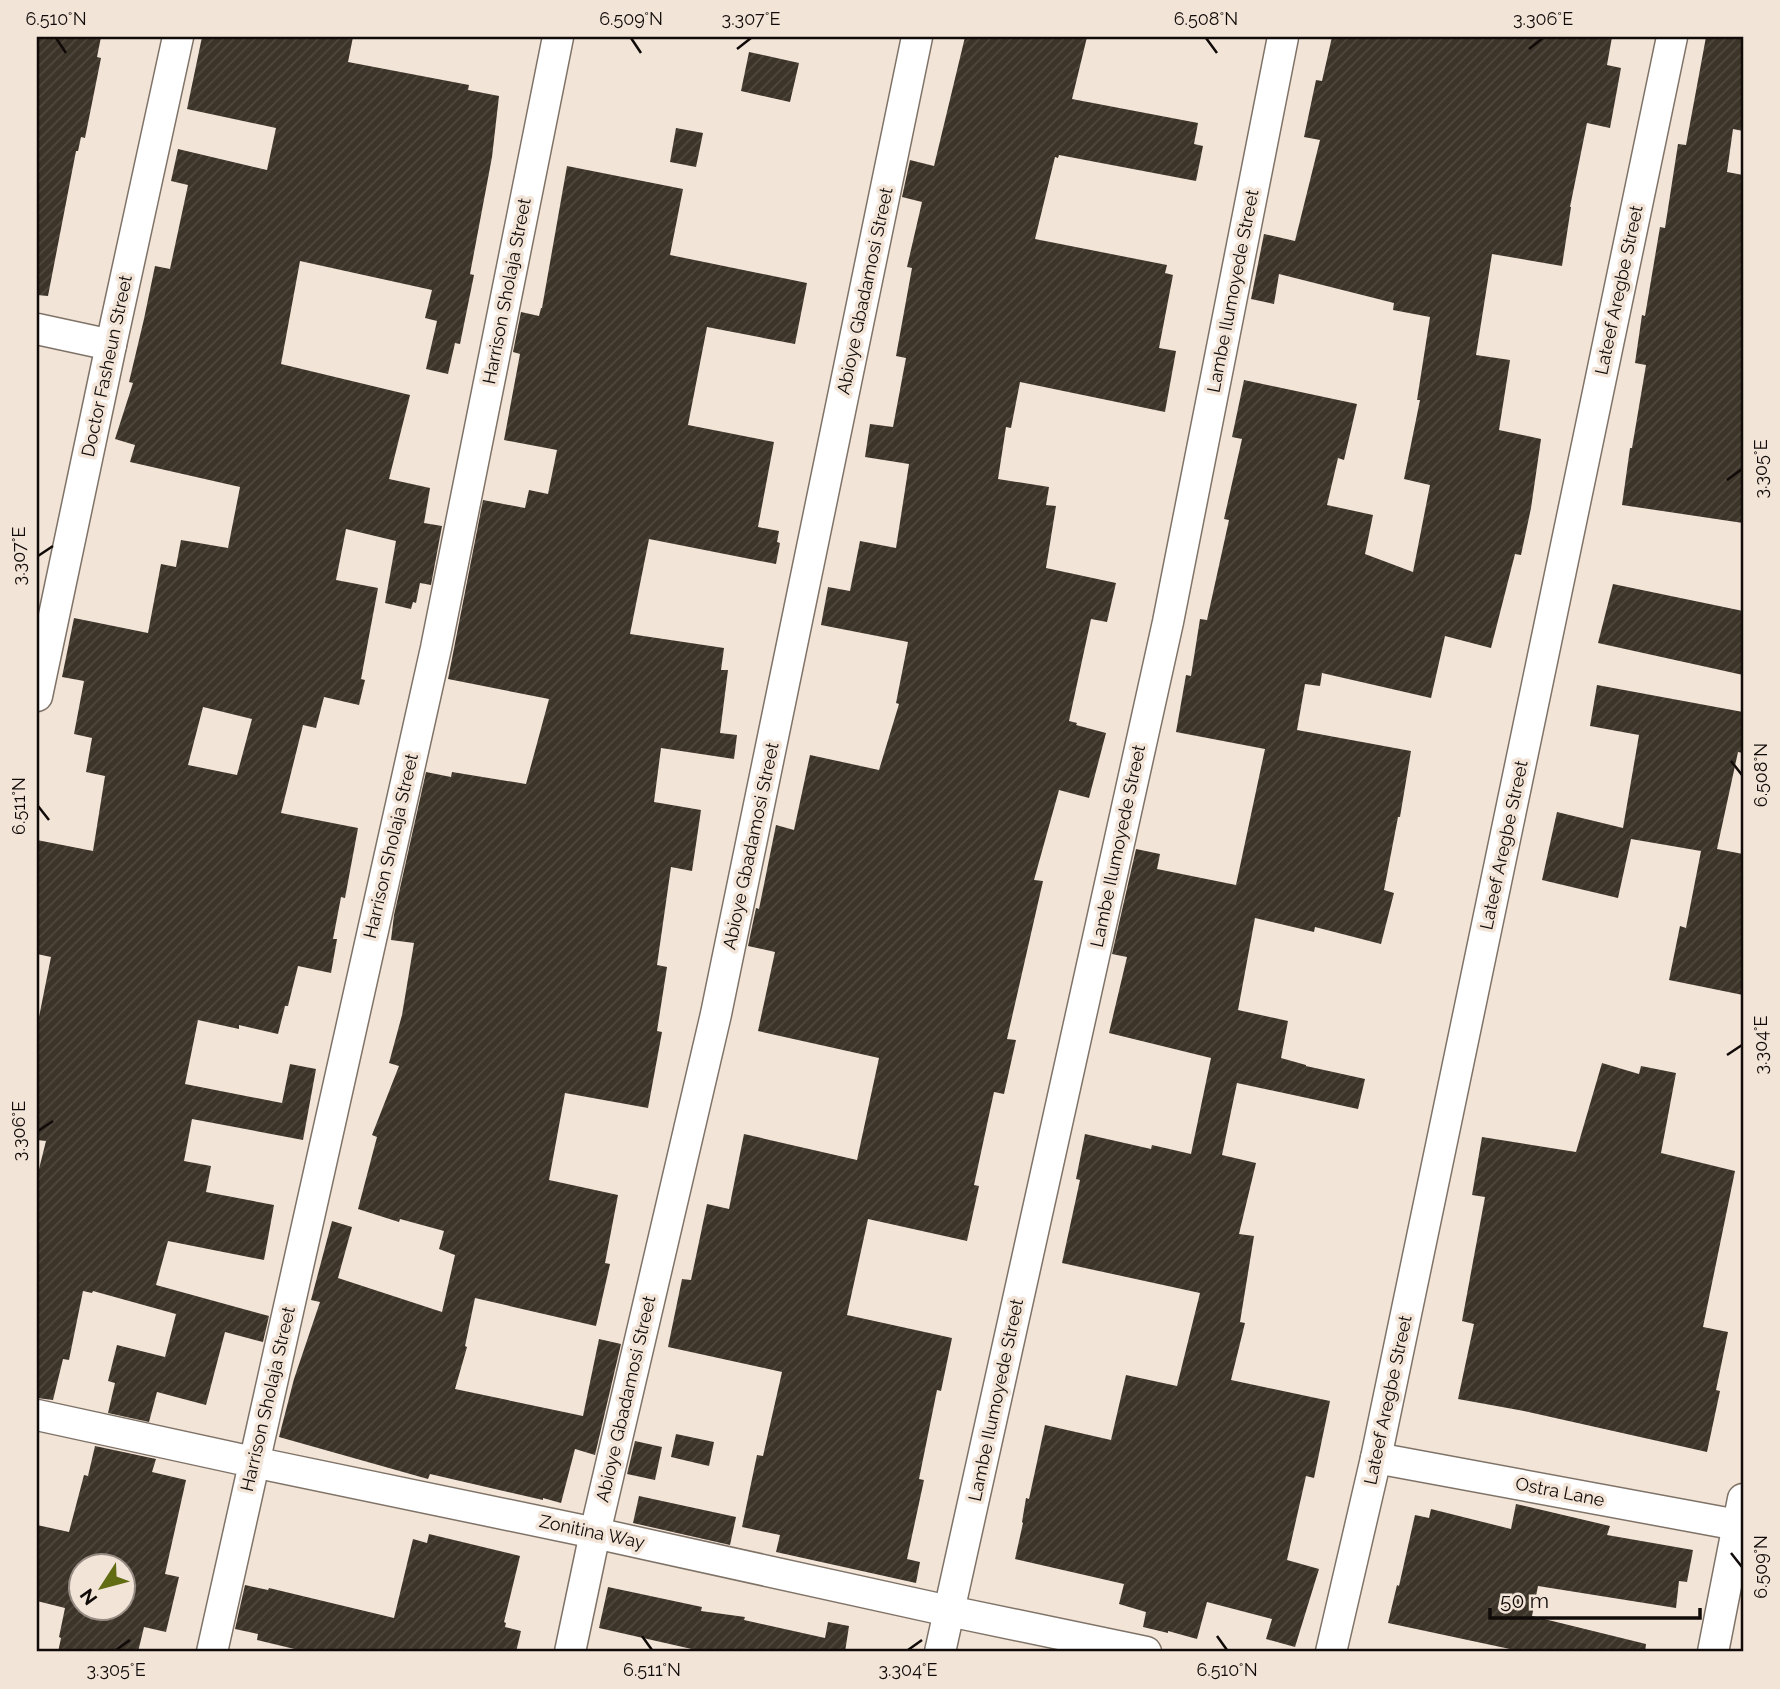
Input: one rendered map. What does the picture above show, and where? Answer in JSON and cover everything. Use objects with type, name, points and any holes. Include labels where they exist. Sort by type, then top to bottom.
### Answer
[{"type":"street","name":"Doctor Fasheun Street","points":[[37,696],[178,37]]},
{"type":"street","name":"Harrison Sholaja Street","points":[[212,1652],[436,648],[558,37]]},
{"type":"street","name":"Abioye Gbadamosi Street","points":[[570,1652],[595,1532],[716,1014],[917,37]]},
{"type":"street","name":"Lambe Ilumoyede Street","points":[[940,1652],[1168,622],[1283,37]]},
{"type":"street","name":"Lateef Aregbe Street","points":[[1331,1652],[1376,1458],[1672,37]]},
{"type":"street","points":[[37,329],[111,345]]},
{"type":"street","name":"Zonitina Way","points":[[37,1415],[595,1532],[1146,1652]]},
{"type":"street","name":"Ostra Lane","points":[[1376,1458],[1742,1517]]},
{"type":"street","points":[[1713,1652],[1742,1517]]},
{"type":"building","points":[[37,37],[101,37],[97,57],[101,58],[85,138],[81,137],[76,151],[48,296],[37,295]]},
{"type":"building","points":[[202,37],[353,37],[348,62],[469,85],[468,90],[499,96],[492,157],[470,274],[474,275],[460,344],[455,343],[448,374],[426,369],[437,321],[425,318],[432,290],[300,261],[281,364],[410,395],[389,479],[430,488],[424,523],[442,526],[431,585],[420,583],[416,603],[413,602],[411,609],[385,603],[396,541],[346,529],[336,580],[378,588],[361,679],[365,680],[359,705],[324,697],[316,728],[303,725],[281,813],[358,828],[345,898],[341,897],[333,939],[337,939],[331,973],[298,966],[278,1034],[239,1025],[239,1029],[198,1020],[185,1084],[282,1103],[290,1064],[316,1069],[303,1140],[192,1119],[184,1161],[211,1166],[206,1192],[274,1205],[264,1260],[168,1241],[156,1285],[269,1316],[263,1342],[225,1332],[206,1405],[157,1392],[149,1422],[108,1413],[115,1383],[108,1381],[117,1345],[165,1357],[176,1314],[93,1291],[83,1291],[69,1360],[63,1359],[53,1400],[37,1398],[37,1177],[46,1141],[37,1140],[37,1027],[51,957],[37,954],[37,840],[93,851],[105,776],[86,772],[92,738],[74,734],[84,681],[62,677],[74,618],[148,633],[161,564],[176,567],[181,540],[228,548],[240,487],[130,462],[135,445],[115,439],[133,383],[129,382],[155,266],[170,269],[188,185],[171,181],[178,149],[267,170],[276,128],[187,109]],"holes":[[[203,707],[252,719],[237,775],[188,765]]]},
{"type":"building","points":[[965,37],[1087,37],[1072,99],[1198,123],[1194,144],[1203,146],[1196,181],[1059,155],[1058,158],[1055,157],[1035,239],[1167,265],[1165,273],[1173,275],[1159,348],[1176,351],[1165,412],[1020,382],[1011,428],[1006,427],[998,479],[1049,487],[1046,505],[1056,506],[1046,568],[1116,583],[1107,622],[1091,619],[1069,721],[1106,733],[1089,798],[1059,790],[1034,880],[1043,881],[1007,1039],[1016,1040],[1004,1094],[994,1092],[974,1185],[979,1186],[967,1241],[868,1219],[847,1315],[952,1338],[941,1391],[937,1390],[919,1479],[924,1480],[907,1559],[920,1562],[916,1583],[776,1552],[780,1535],[742,1527],[757,1455],[763,1456],[782,1372],[668,1347],[682,1279],[691,1280],[707,1204],[729,1209],[744,1134],[857,1160],[879,1058],[758,1031],[775,952],[748,946],[756,908],[759,909],[776,825],[794,830],[810,755],[879,770],[899,704],[896,703],[908,642],[821,625],[828,587],[850,591],[860,541],[896,548],[909,464],[865,457],[870,424],[893,427],[906,358],[896,356],[912,268],[907,267],[922,202],[902,197],[910,160],[934,166]]},
{"type":"building","points":[[1332,37],[1612,37],[1607,65],[1621,68],[1610,128],[1587,123],[1570,207],[1562,266],[1492,254],[1476,355],[1510,360],[1499,430],[1541,439],[1521,555],[1515,554],[1491,648],[1445,636],[1431,698],[1322,673],[1320,686],[1305,684],[1297,730],[1411,751],[1384,890],[1394,893],[1381,944],[1315,927],[1314,932],[1255,918],[1238,1010],[1288,1021],[1281,1058],[1365,1079],[1358,1109],[1237,1083],[1222,1155],[1256,1163],[1239,1234],[1254,1236],[1240,1322],[1245,1323],[1231,1380],[1330,1401],[1314,1478],[1306,1476],[1287,1560],[1319,1569],[1295,1647],[1266,1639],[1272,1619],[1207,1602],[1197,1639],[1143,1627],[1146,1612],[1119,1604],[1124,1584],[1015,1559],[1026,1498],[1029,1499],[1045,1425],[1111,1440],[1126,1375],[1177,1386],[1200,1293],[1062,1263],[1080,1180],[1076,1179],[1085,1134],[1151,1149],[1152,1145],[1191,1154],[1211,1058],[1109,1033],[1127,957],[1112,954],[1136,849],[1160,854],[1157,869],[1236,885],[1265,749],[1176,732],[1186,675],[1191,676],[1200,619],[1207,620],[1229,520],[1224,519],[1242,439],[1232,437],[1244,380],[1357,404],[1344,460],[1338,458],[1327,505],[1373,515],[1365,554],[1413,572],[1430,485],[1404,479],[1420,400],[1417,400],[1430,317],[1393,310],[1394,303],[1279,274],[1274,304],[1251,299],[1264,234],[1295,241],[1320,140],[1304,137],[1316,80],[1322,81]]},
{"type":"building","points":[[1706,37],[1743,37],[1743,131],[1733,129],[1727,172],[1743,175],[1743,523],[1622,505],[1646,365],[1635,363],[1642,315],[1645,316],[1660,227],[1665,228],[1678,144],[1686,145]]},
{"type":"building","points":[[749,52],[799,63],[790,102],[741,91]]},
{"type":"building","points":[[676,128],[703,133],[696,167],[670,162]]},
{"type":"building","points":[[567,166],[683,189],[670,255],[807,283],[795,344],[707,327],[688,425],[774,442],[758,527],[779,531],[776,564],[649,539],[630,634],[724,648],[721,670],[728,670],[720,733],[737,735],[734,759],[661,748],[654,802],[701,810],[692,871],[671,867],[657,965],[667,967],[657,1031],[662,1032],[648,1108],[565,1093],[549,1180],[618,1195],[605,1263],[610,1264],[596,1326],[475,1298],[465,1346],[467,1347],[455,1389],[583,1416],[599,1339],[621,1344],[595,1455],[575,1449],[561,1503],[430,1474],[428,1479],[279,1437],[294,1379],[320,1302],[311,1300],[332,1221],[352,1227],[338,1278],[442,1312],[455,1255],[439,1249],[444,1231],[400,1219],[399,1222],[358,1209],[377,1137],[372,1135],[399,1066],[389,1063],[402,1015],[414,943],[391,940],[394,915],[426,772],[451,777],[452,772],[526,784],[549,699],[448,679],[483,500],[525,508],[529,490],[548,494],[557,450],[504,440],[520,354],[513,352],[521,312],[539,316],[542,308]]},
{"type":"building","points":[[1613,584],[1743,611],[1743,675],[1598,643]]},
{"type":"building","points":[[1597,685],[1743,712],[1743,753],[1738,752],[1717,849],[1743,854],[1743,995],[1669,980],[1680,926],[1686,928],[1701,851],[1631,839],[1618,898],[1542,880],[1557,812],[1623,828],[1639,735],[1590,726]]},
{"type":"building","points":[[1602,1063],[1639,1074],[1641,1066],[1676,1073],[1661,1153],[1735,1171],[1703,1327],[1728,1332],[1716,1390],[1720,1391],[1707,1452],[1458,1399],[1474,1324],[1462,1321],[1485,1197],[1472,1195],[1482,1137],[1576,1152]]},
{"type":"building","points":[[676,1434],[714,1442],[709,1466],[671,1457]]},
{"type":"building","points":[[635,1441],[662,1447],[655,1480],[627,1474]]},
{"type":"building","points":[[95,1446],[156,1459],[152,1472],[186,1480],[165,1574],[179,1577],[166,1632],[144,1627],[138,1652],[58,1652],[65,1608],[37,1601],[37,1525],[69,1532],[84,1475],[88,1476]]},
{"type":"building","points":[[639,1496],[736,1517],[730,1545],[633,1523]]},
{"type":"building","points":[[1516,1504],[1610,1526],[1607,1535],[1693,1550],[1687,1582],[1679,1581],[1676,1608],[1538,1586],[1532,1616],[1646,1644],[1645,1652],[1524,1652],[1388,1623],[1415,1515],[1429,1518],[1431,1509],[1511,1529]]},
{"type":"building","points":[[429,1534],[520,1556],[504,1622],[505,1627],[521,1631],[516,1652],[307,1652],[257,1640],[258,1634],[235,1629],[245,1585],[268,1590],[269,1588],[394,1618],[413,1539],[427,1543]]},
{"type":"building","points":[[608,1587],[702,1607],[701,1611],[745,1617],[744,1620],[825,1638],[828,1622],[849,1626],[845,1652],[705,1652],[599,1628]]}]
